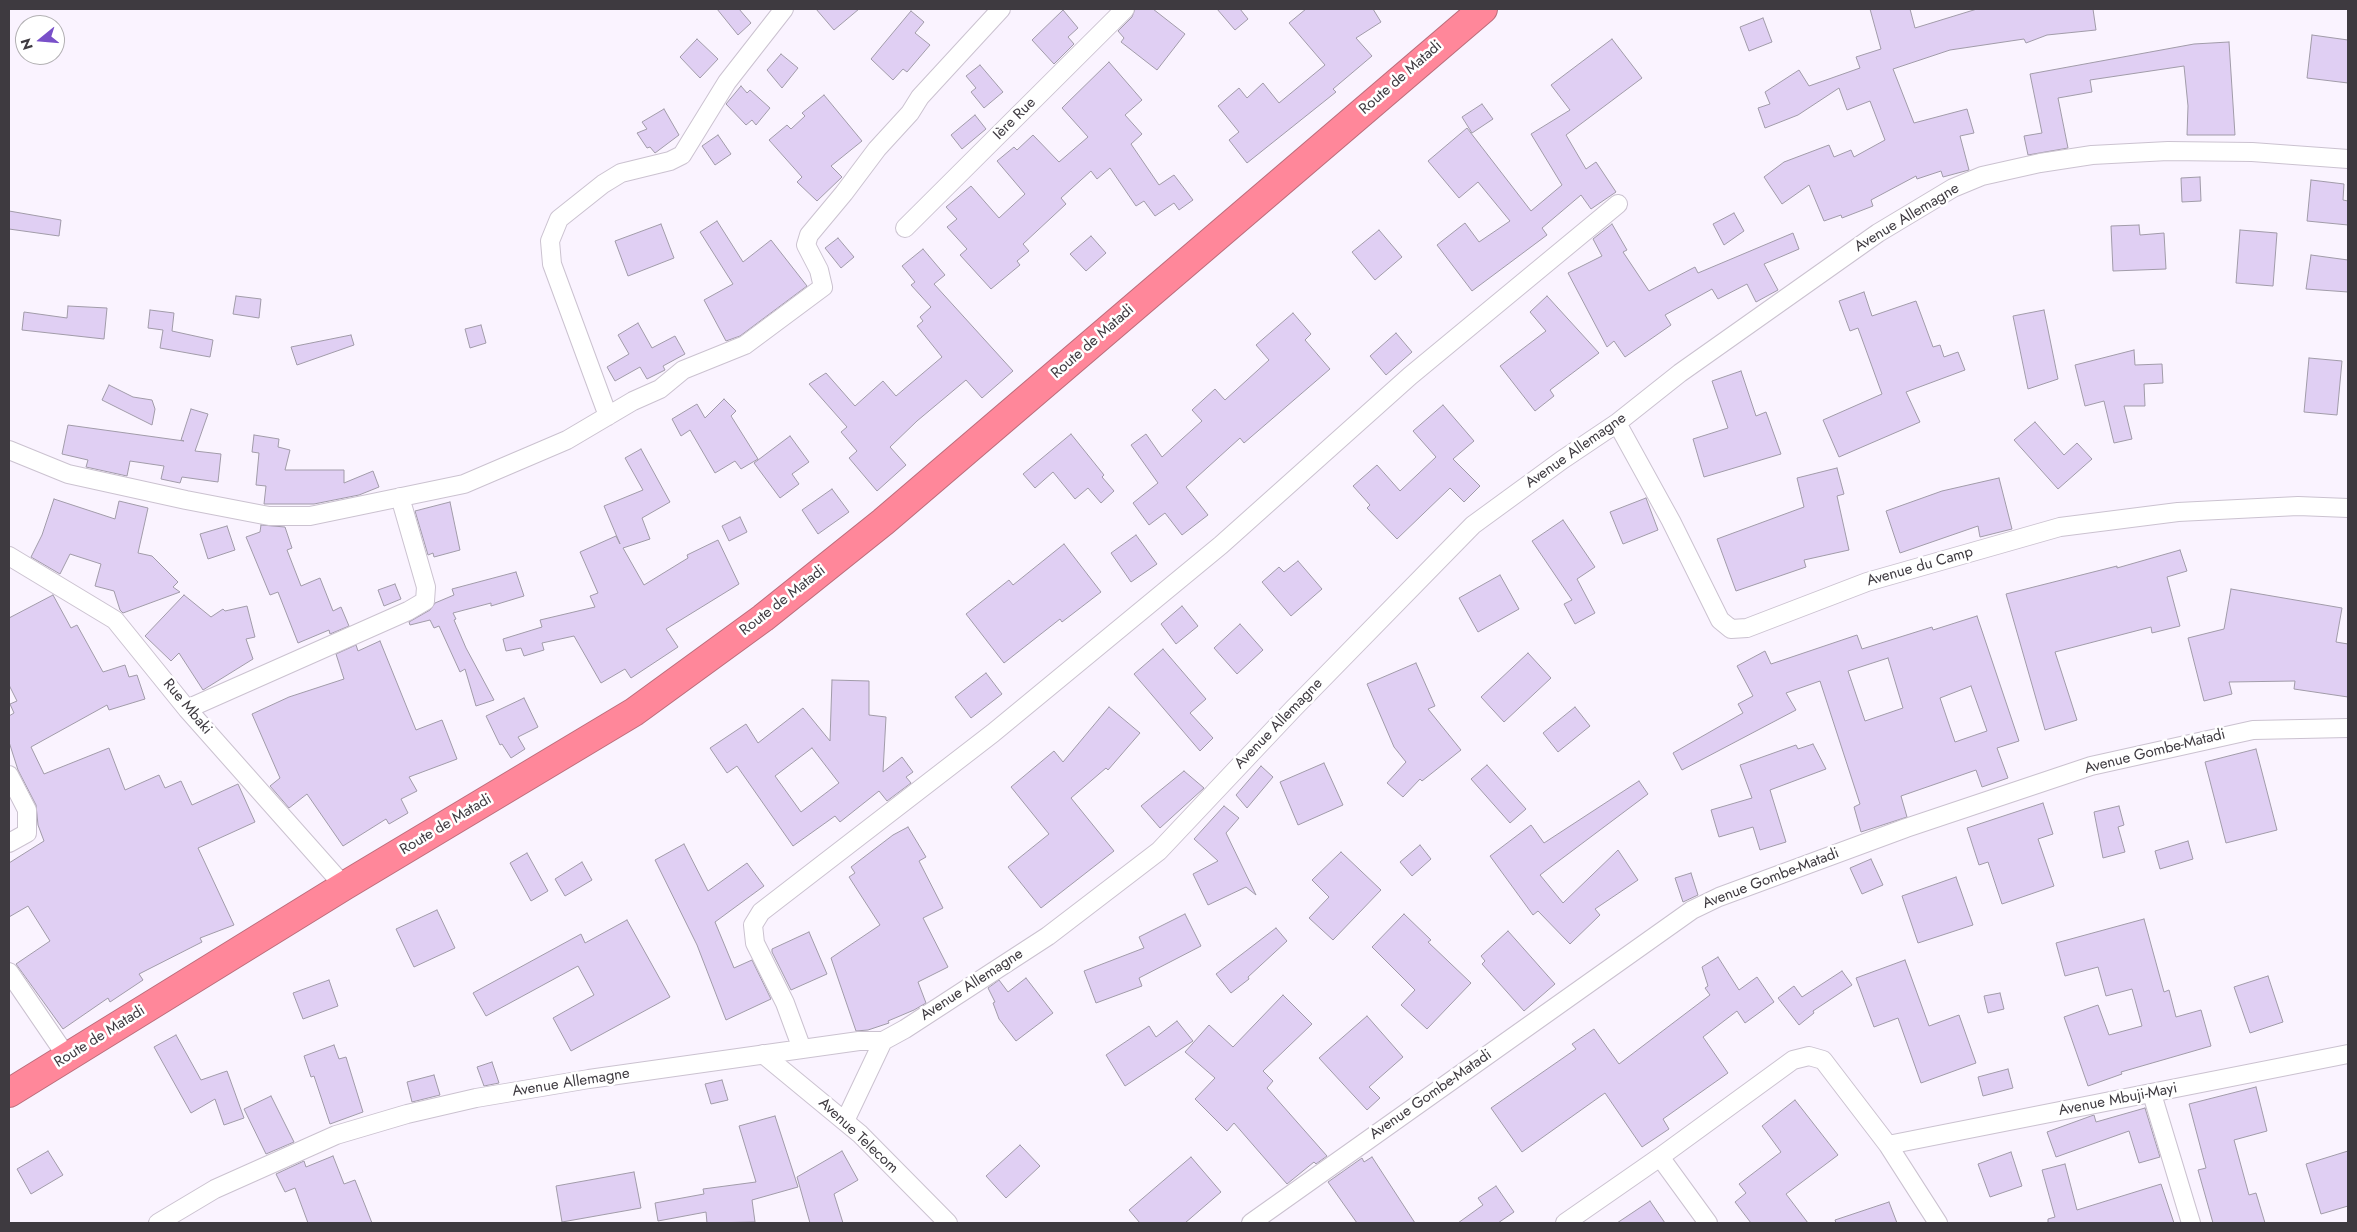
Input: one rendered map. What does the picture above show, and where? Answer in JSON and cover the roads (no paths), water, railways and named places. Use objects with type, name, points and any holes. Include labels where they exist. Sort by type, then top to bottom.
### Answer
[{"type":"highway","name":"Route de Matadi","points":[[9,1093],[344,886],[634,712],[763,618],[884,522],[1483,9]]},
{"type":"street","points":[[608,416],[552,264],[550,241],[559,219],[603,184],[622,173],[670,161],[682,155],[726,82],[784,9]]},
{"type":"street","points":[[9,450],[68,474],[268,516],[310,516],[464,484],[567,440],[660,388],[683,370],[745,345],[823,287],[819,270],[806,245],[809,235],[844,194],[876,149],[904,120],[920,97],[1001,9]]},
{"type":"street","name":"Ière Rue","points":[[905,228],[1125,9]]},
{"type":"street","name":"Avenue Allemagne","points":[[158,1223],[215,1189],[327,1139],[407,1114],[476,1098],[763,1054],[859,1041],[883,1041],[905,1029],[1048,936],[1159,851],[1293,709],[1474,525],[1562,460],[1617,424],[1680,372],[1878,233],[1953,188],[1982,176],[2040,163],[2092,155],[2168,151],[2252,152],[2348,159]]},
{"type":"street","points":[[802,1049],[785,1003],[755,943],[754,925],[761,912],[993,733],[1221,545],[1410,376],[1618,204]]},
{"type":"street","name":"Avenue du Camp","points":[[1617,424],[1671,521],[1720,620],[1731,629],[1747,628],[1867,582],[2060,527],[2178,512],[2298,506],[2348,508]]},
{"type":"street","points":[[188,709],[408,611],[425,601],[426,587],[400,497]]},
{"type":"street","name":"Rue Mbaki","points":[[9,556],[115,620],[188,709],[344,886]]},
{"type":"street","name":"Avenue Gombe-Matadi","points":[[1251,1223],[1692,910],[1719,896],[1906,828],[2091,766],[2253,730],[2348,728]]},
{"type":"street","points":[[9,775],[27,810],[27,833],[9,843]]},
{"type":"street","points":[[9,972],[67,1057]]},
{"type":"street","points":[[845,1121],[883,1041]]},
{"type":"street","name":"Avenue Telecom","points":[[763,1054],[845,1121],[948,1223]]},
{"type":"street","name":"Avenue Mbuji-Mayi","points":[[1888,1145],[2348,1054]]},
{"type":"street","points":[[1565,1223],[1660,1157],[1793,1060],[1809,1056],[1823,1060],[1888,1145],[1938,1223]]},
{"type":"street","points":[[2152,1094],[2191,1223]]},
{"type":"street","points":[[1660,1157],[1708,1223]]}]
